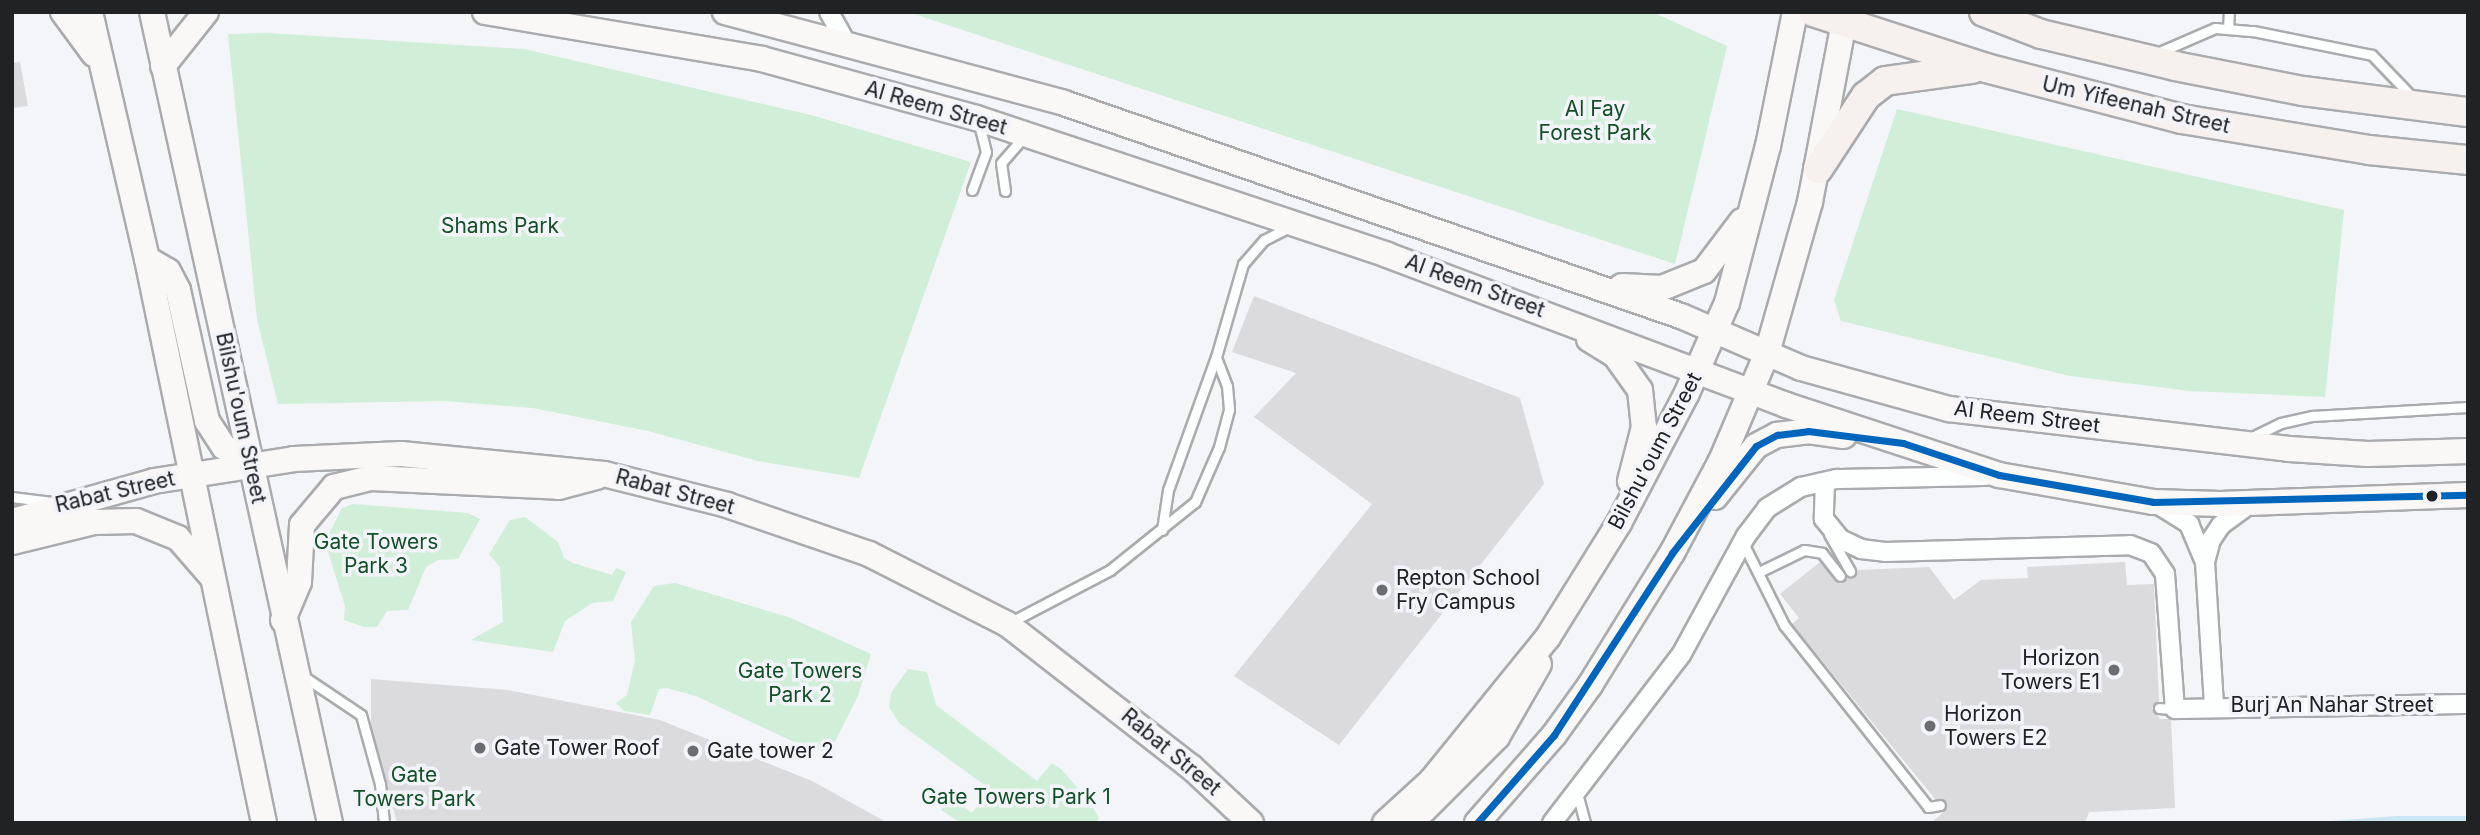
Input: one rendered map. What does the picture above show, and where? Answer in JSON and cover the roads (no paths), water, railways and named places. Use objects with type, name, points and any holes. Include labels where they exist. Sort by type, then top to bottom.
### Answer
[{"type":"main road","points":[[63,12],[104,70]]},
{"type":"main road","points":[[90,12],[147,259],[264,823]]},
{"type":"main road","name":"Bilshu'oum Street","points":[[152,12],[252,466],[283,620],[330,823]]},
{"type":"main road","points":[[163,66],[206,12]]},
{"type":"main road","name":"Al Reem Street","points":[[485,12],[762,58],[976,118],[1300,225],[1538,308],[1749,391],[1999,475],[2153,502],[2251,503],[2468,495]]},
{"type":"main road","name":"Al Reem Street","points":[[725,12],[845,41],[1064,103],[1549,271],[1716,332],[1801,368],[1950,409],[2241,443],[2368,454],[2468,451]]},
{"type":"main road","name":"Bilshu'oum Street","points":[[1385,823],[1431,781],[1548,637],[1619,523],[1698,370],[1716,332],[1754,203],[1795,12]]},
{"type":"main road","name":"Um Yifeenah Street","points":[[1813,12],[1845,18],[1986,68],[2182,119],[2357,148],[2468,160]]},
{"type":"main road","points":[[1984,12],[2041,34],[2142,59],[2304,91],[2468,112]]},
{"type":"main road","points":[[1483,819],[1590,685],[1672,553],[1721,461],[1767,352],[1818,169],[1845,18]]},
{"type":"main road","points":[[1818,169],[1866,96],[1885,82],[1986,68]]},
{"type":"main road","points":[[1549,271],[1641,290],[1662,288],[1704,271],[1754,203]]},
{"type":"main road","points":[[147,259],[168,271],[178,290],[207,421],[223,447],[252,466]]},
{"type":"main road","points":[[1538,308],[1615,355],[1640,390],[1644,427],[1619,523]]},
{"type":"main road","points":[[1672,553],[1756,446],[1777,435],[1808,431],[1903,443]]},
{"type":"main road","name":"Rabat Street","points":[[12,521],[64,503],[191,475],[252,466],[401,454],[604,474],[727,505],[869,554],[1007,624],[1191,766],[1251,823]]},
{"type":"main road","points":[[283,620],[299,582],[302,525],[334,487],[371,478],[559,487],[604,474]]},
{"type":"main road","points":[[12,542],[101,521],[136,521],[164,530],[190,548],[216,585]]},
{"type":"main road","points":[[1411,823],[1509,722],[1536,673],[1548,637]]},
{"type":"main road","points":[[1191,766],[1231,823]]},
{"type":"street","points":[[829,12],[845,41]]},
{"type":"street","points":[[1552,823],[1681,655],[1757,519],[1784,495],[1825,482],[1999,475]]},
{"type":"street","points":[[1825,482],[1824,519],[1840,539],[1885,552],[2130,545],[2151,553],[2165,574],[2167,708],[2214,706]]},
{"type":"street","name":"Burj An Nahar Street","points":[[2153,502],[2189,524],[2205,562]]},
{"type":"street","name":"Burj An Nahar Street","points":[[2251,503],[2221,525],[2211,540],[2205,562],[2214,706],[2468,704]]},
{"type":"lane","points":[[2228,29],[2230,12]]},
{"type":"lane","points":[[2142,59],[2215,28],[2228,29],[2372,55],[2421,107]]},
{"type":"lane","points":[[971,190],[986,152],[976,118]]},
{"type":"lane","points":[[1005,191],[1000,172],[1005,153],[1032,136]]},
{"type":"lane","points":[[1162,530],[1168,490],[1216,357],[1243,264],[1264,240],[1300,225]]},
{"type":"lane","points":[[1007,624],[1110,570],[1195,502],[1219,447],[1229,409],[1227,386],[1216,357]]},
{"type":"lane","points":[[2241,443],[2281,423],[2312,416],[2468,407]]},
{"type":"lane","points":[[12,497],[64,503]]},
{"type":"lane","points":[[1824,519],[1832,544],[1850,571]]},
{"type":"lane","points":[[1743,543],[1761,571],[1784,625],[1928,807],[1940,805]]},
{"type":"lane","points":[[1761,571],[1789,553],[1804,550],[1822,553],[1840,576]]},
{"type":"lane","points":[[295,670],[361,715],[380,784],[384,823]]},
{"type":"lane","points":[[1577,793],[1585,823]]},
{"type":"water","points":[[2397,816],[2468,816],[2468,823],[2304,823]]},
{"type":"place","name":"Repton School Fry Campus","points":[[1382,590]]},
{"type":"place","name":"Horizon Towers E1","points":[[2114,670]]},
{"type":"place","name":"Horizon Towers E2","points":[[1930,726]]},
{"type":"place","name":"Gate Tower Roof","points":[[480,748]]},
{"type":"place","name":"Gate tower 2","points":[[693,751]]},
{"type":"park label","name":"Al Fay Forest Park","points":[[1595,121]]},
{"type":"park label","name":"Shams Park","points":[[500,226]]},
{"type":"park label","name":"Gate Towers Park 3","points":[[376,554]]},
{"type":"park label","name":"Gate Towers Park 2","points":[[800,683]]},
{"type":"park label","name":"Gate Towers Park","points":[[414,787]]},
{"type":"park label","name":"Gate Towers Park 1","points":[[1016,797]]}]
